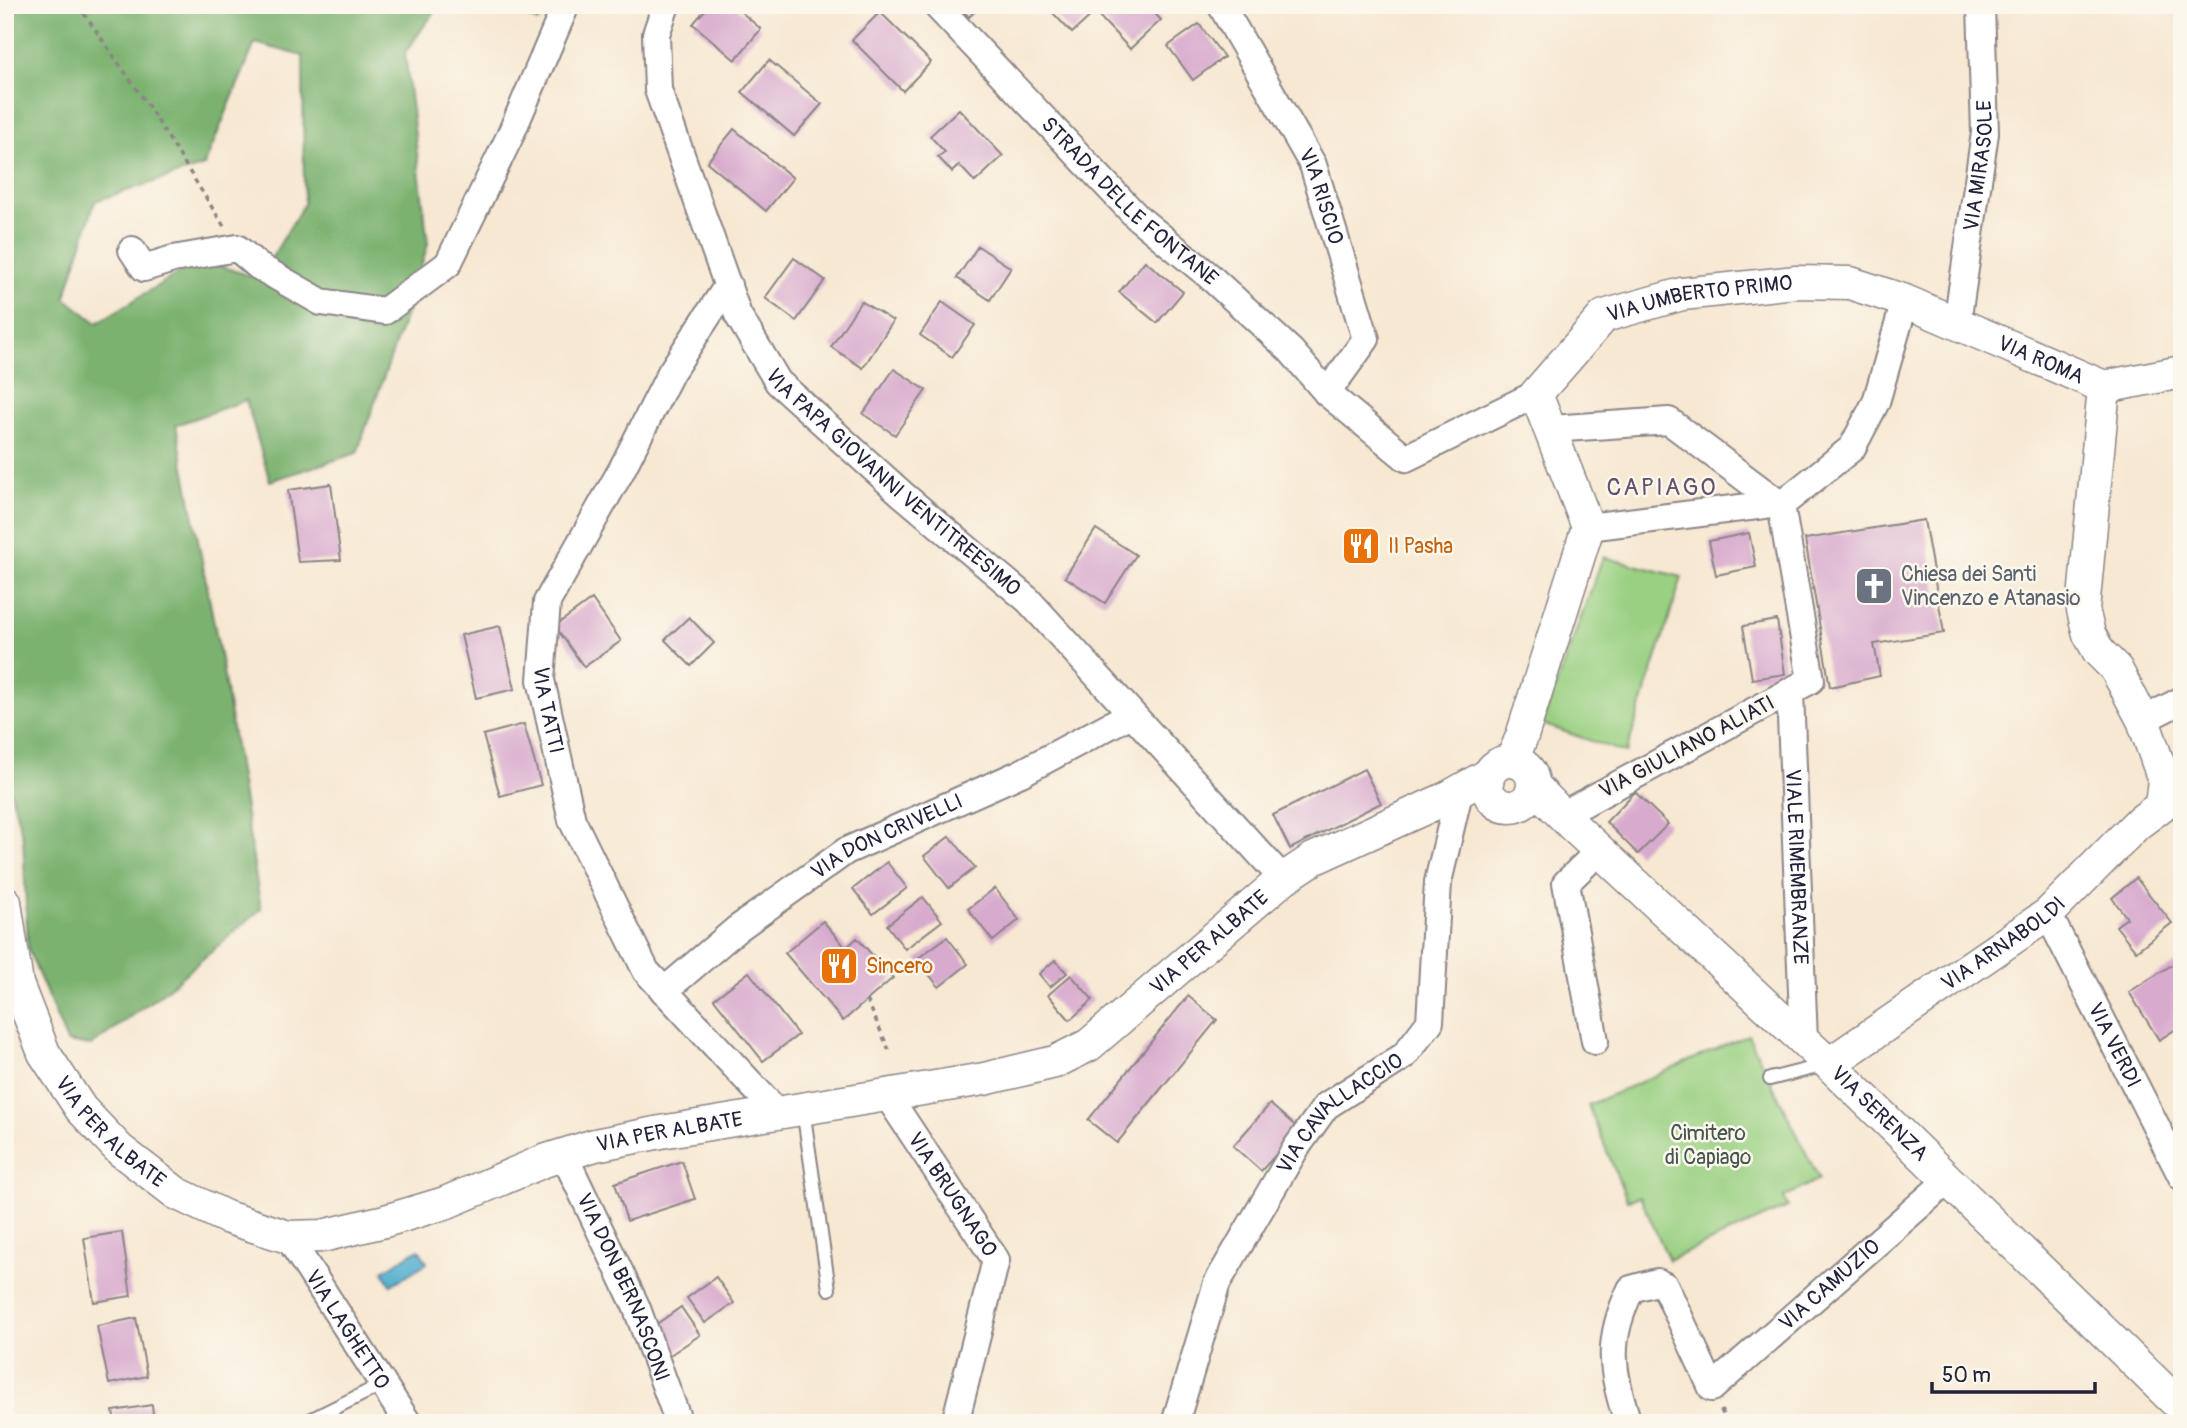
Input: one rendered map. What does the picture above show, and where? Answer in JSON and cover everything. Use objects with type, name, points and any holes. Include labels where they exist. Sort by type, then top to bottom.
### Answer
[{"type":"street","points":[[132,250],[144,268],[173,259],[237,248],[258,266],[321,302],[385,311],[448,264],[510,136],[566,5]]},
{"type":"street","name":"VIA PAPA GIOVANNI VENTITREESIMO","points":[[667,5],[656,34],[658,90],[738,315],[779,382],[902,494],[1028,600],[1283,879]]},
{"type":"street","name":"STRADA DELLE FONTANE","points":[[936,5],[1137,217],[1208,275],[1282,343],[1326,393],[1406,458],[1536,394]]},
{"type":"street","name":"VIA RISCIO","points":[[1221,5],[1312,165],[1366,339],[1326,393]]},
{"type":"street","name":"VIA MIRASOLE","points":[[1957,323],[1985,133],[1981,5]]},
{"type":"street","name":"VIA UMBERTO PRIMO","points":[[1536,394],[1604,316],[1682,294],[1796,282],[1850,283],[1905,301]]},
{"type":"street","name":"VIA TATTI","points":[[728,285],[671,372],[621,471],[547,602],[541,680],[572,820],[646,971],[791,1111]]},
{"type":"street","points":[[1588,527],[1781,505],[1852,448],[1876,402],[1905,301]]},
{"type":"street","name":"VIA ROMA","points":[[1905,301],[2104,387],[2182,372]]},
{"type":"street","points":[[2104,387],[2083,610],[2089,634],[2099,652],[2116,669],[2143,720],[2171,802]]},
{"type":"street","points":[[1497,778],[1522,736],[1588,527],[1536,394]]},
{"type":"street","points":[[1550,429],[1669,421],[1781,505]]},
{"type":"street","name":"VIALE RIMEMBRANZE","points":[[1781,505],[1800,686],[1804,1041]]},
{"type":"street","name":"VIA GIULIANO ALIATI","points":[[1567,820],[1800,686]]},
{"type":"street","points":[[2143,720],[2182,699]]},
{"type":"street","name":"VIA DON CRIVELLI","points":[[664,991],[737,929],[846,851],[1021,773],[1131,714]]},
{"type":"street","points":[[1497,778],[1524,765],[1530,771],[1528,796]]},
{"type":"street","name":"VIA SERENZA","points":[[1497,778],[1504,807],[1528,796],[1567,820],[1600,850],[1829,1064],[2182,1408]]},
{"type":"street","name":"VIA PER ALBATE","points":[[5,902],[17,984],[44,1053],[81,1109],[120,1150],[176,1193],[226,1217],[288,1237],[322,1236],[445,1203],[493,1181],[595,1145],[1033,1069],[1055,1062],[1089,1045],[1283,879],[1313,859],[1497,778]]},
{"type":"street","name":"VIA CAVALLACCIO","points":[[1175,1423],[1217,1283],[1296,1149],[1326,1106],[1404,1056],[1430,1022],[1438,883],[1453,798]]},
{"type":"street","name":"VIA ARNABOLDI","points":[[1829,1064],[2048,914],[2137,824],[2171,802]]},
{"type":"street","points":[[1595,1041],[1566,883],[1600,850]]},
{"type":"street","name":"VIA VERDI","points":[[2048,914],[2182,1177]]},
{"type":"street","name":"VIA BRUGNAGO","points":[[887,1095],[996,1259],[956,1423]]},
{"type":"street","name":"VIA DON BERNASCONI","points":[[564,1155],[636,1306],[679,1423]]},
{"type":"street","name":"VIA CAMUZIO","points":[[1628,1423],[1615,1382],[1612,1342],[1620,1311],[1631,1289],[1657,1282],[1665,1286],[1712,1388],[1947,1181]]},
{"type":"street","name":"VIA LAGHETTO","points":[[288,1237],[408,1423]]},
{"type":"lane","points":[[1770,1079],[1829,1064]]},
{"type":"lane","points":[[791,1111],[829,1289]]},
{"type":"lane","points":[[304,1423],[383,1384]]},
{"type":"path","points":[[78,5],[148,104],[237,248]]},
{"type":"path","points":[[867,1000],[890,1050]]},
{"type":"green space","points":[[5,5],[439,5],[405,53],[428,244],[357,453],[270,481],[246,400],[176,425],[222,665],[261,909],[165,991],[91,1046],[67,1042],[28,949],[23,838],[5,771]],"holes":[[[255,43],[303,56],[304,204],[259,279],[201,259],[97,323],[65,298],[95,201],[204,166]]]},
{"type":"green space","points":[[504,5],[554,5],[538,22]]},
{"type":"green space","points":[[1603,557],[1682,577],[1626,753],[1542,724]]},
{"type":"green space","name":"Cimitero di Capiago","points":[[1748,1035],[1819,1179],[1784,1197],[1788,1207],[1669,1260],[1640,1197],[1627,1200],[1588,1105]]},
{"type":"water","points":[[419,1249],[427,1263],[391,1285],[383,1271]]},
{"type":"building","points":[[709,5],[733,5],[761,29],[735,60],[693,24]]},
{"type":"building","points":[[958,5],[981,5],[969,17]]},
{"type":"building","points":[[1059,5],[1132,5],[1138,11],[1147,5],[1161,20],[1130,49],[1095,12],[1072,33],[1052,12]]},
{"type":"building","points":[[880,12],[931,62],[903,91],[852,40]]},
{"type":"building","points":[[1199,24],[1224,57],[1193,80],[1168,46]]},
{"type":"building","points":[[769,60],[822,104],[794,136],[742,92]]},
{"type":"building","points":[[959,109],[1003,156],[975,182],[959,165],[952,172],[938,157],[945,152],[930,136]]},
{"type":"building","points":[[734,129],[793,178],[766,211],[707,162]]},
{"type":"building","points":[[978,246],[1011,268],[990,300],[957,278]]},
{"type":"building","points":[[794,258],[825,280],[796,321],[765,298]]},
{"type":"building","points":[[1145,261],[1183,292],[1157,323],[1119,292]]},
{"type":"building","points":[[861,301],[893,321],[863,368],[831,347]]},
{"type":"building","points":[[942,302],[975,325],[952,357],[920,335]]},
{"type":"building","points":[[894,369],[926,390],[895,435],[863,414]]},
{"type":"building","points":[[331,484],[341,560],[298,562],[288,490]]},
{"type":"building","name":"Chiesa dei Santi Vincenzo e Atanasio","points":[[1924,520],[1944,633],[1874,644],[1880,676],[1830,687],[1805,539]]},
{"type":"building","points":[[1096,529],[1136,555],[1105,603],[1065,577]]},
{"type":"building","points":[[1749,533],[1756,567],[1716,575],[1709,541]]},
{"type":"building","points":[[592,599],[621,641],[584,667],[555,626]]},
{"type":"building","points":[[689,617],[714,643],[691,666],[665,640]]},
{"type":"building","points":[[1777,620],[1785,674],[1752,679],[1743,626]]},
{"type":"building","points":[[500,626],[515,689],[476,698],[461,635]]},
{"type":"building","points":[[524,724],[541,785],[500,796],[483,735]]},
{"type":"building","points":[[1364,769],[1381,803],[1290,849],[1273,815]]},
{"type":"building","points":[[1635,792],[1668,824],[1638,854],[1606,822]]},
{"type":"building","points":[[950,836],[975,868],[949,888],[924,856]]},
{"type":"building","points":[[887,862],[907,888],[873,914],[853,889]]},
{"type":"building","points":[[2136,878],[2172,923],[2136,951],[2116,926],[2127,918],[2112,898]]},
{"type":"building","points":[[995,888],[1019,920],[993,941],[968,909]]},
{"type":"building","points":[[923,897],[942,921],[905,949],[887,925]]},
{"type":"building","name":"Sincero","points":[[823,921],[846,948],[857,938],[893,978],[843,1021],[785,953]]},
{"type":"building","points":[[947,937],[968,964],[939,987],[917,959]]},
{"type":"building","points":[[1055,960],[1067,973],[1050,987],[1039,974]]},
{"type":"building","points":[[2175,963],[2182,974],[2182,1025],[2159,1040],[2129,992]]},
{"type":"building","points":[[749,972],[798,1035],[763,1061],[714,999]]},
{"type":"building","points":[[1071,975],[1093,1000],[1070,1020],[1048,995]]},
{"type":"building","points":[[1188,996],[1217,1020],[1117,1143],[1088,1120]]},
{"type":"building","points":[[1270,1104],[1299,1129],[1261,1171],[1233,1146]]},
{"type":"building","points":[[682,1161],[695,1199],[627,1221],[615,1183]]},
{"type":"building","points":[[122,1232],[131,1296],[94,1302],[84,1238]]},
{"type":"building","points":[[716,1277],[734,1303],[705,1323],[687,1298]]},
{"type":"building","points":[[681,1307],[700,1335],[670,1355],[651,1328]]},
{"type":"building","points":[[136,1318],[147,1376],[109,1384],[97,1326]]},
{"type":"building","points":[[152,1405],[154,1423],[115,1423],[113,1411]]},
{"type":"place","name":"Il Pasha","points":[[1361,546]]},
{"type":"place","name":"Chiesa dei Santi Vincenzo e Atanasio","points":[[1874,586]]},
{"type":"place","name":"Sincero","points":[[839,966]]},
{"type":"district","name":"CAPIAGO","points":[[1662,487]]}]
